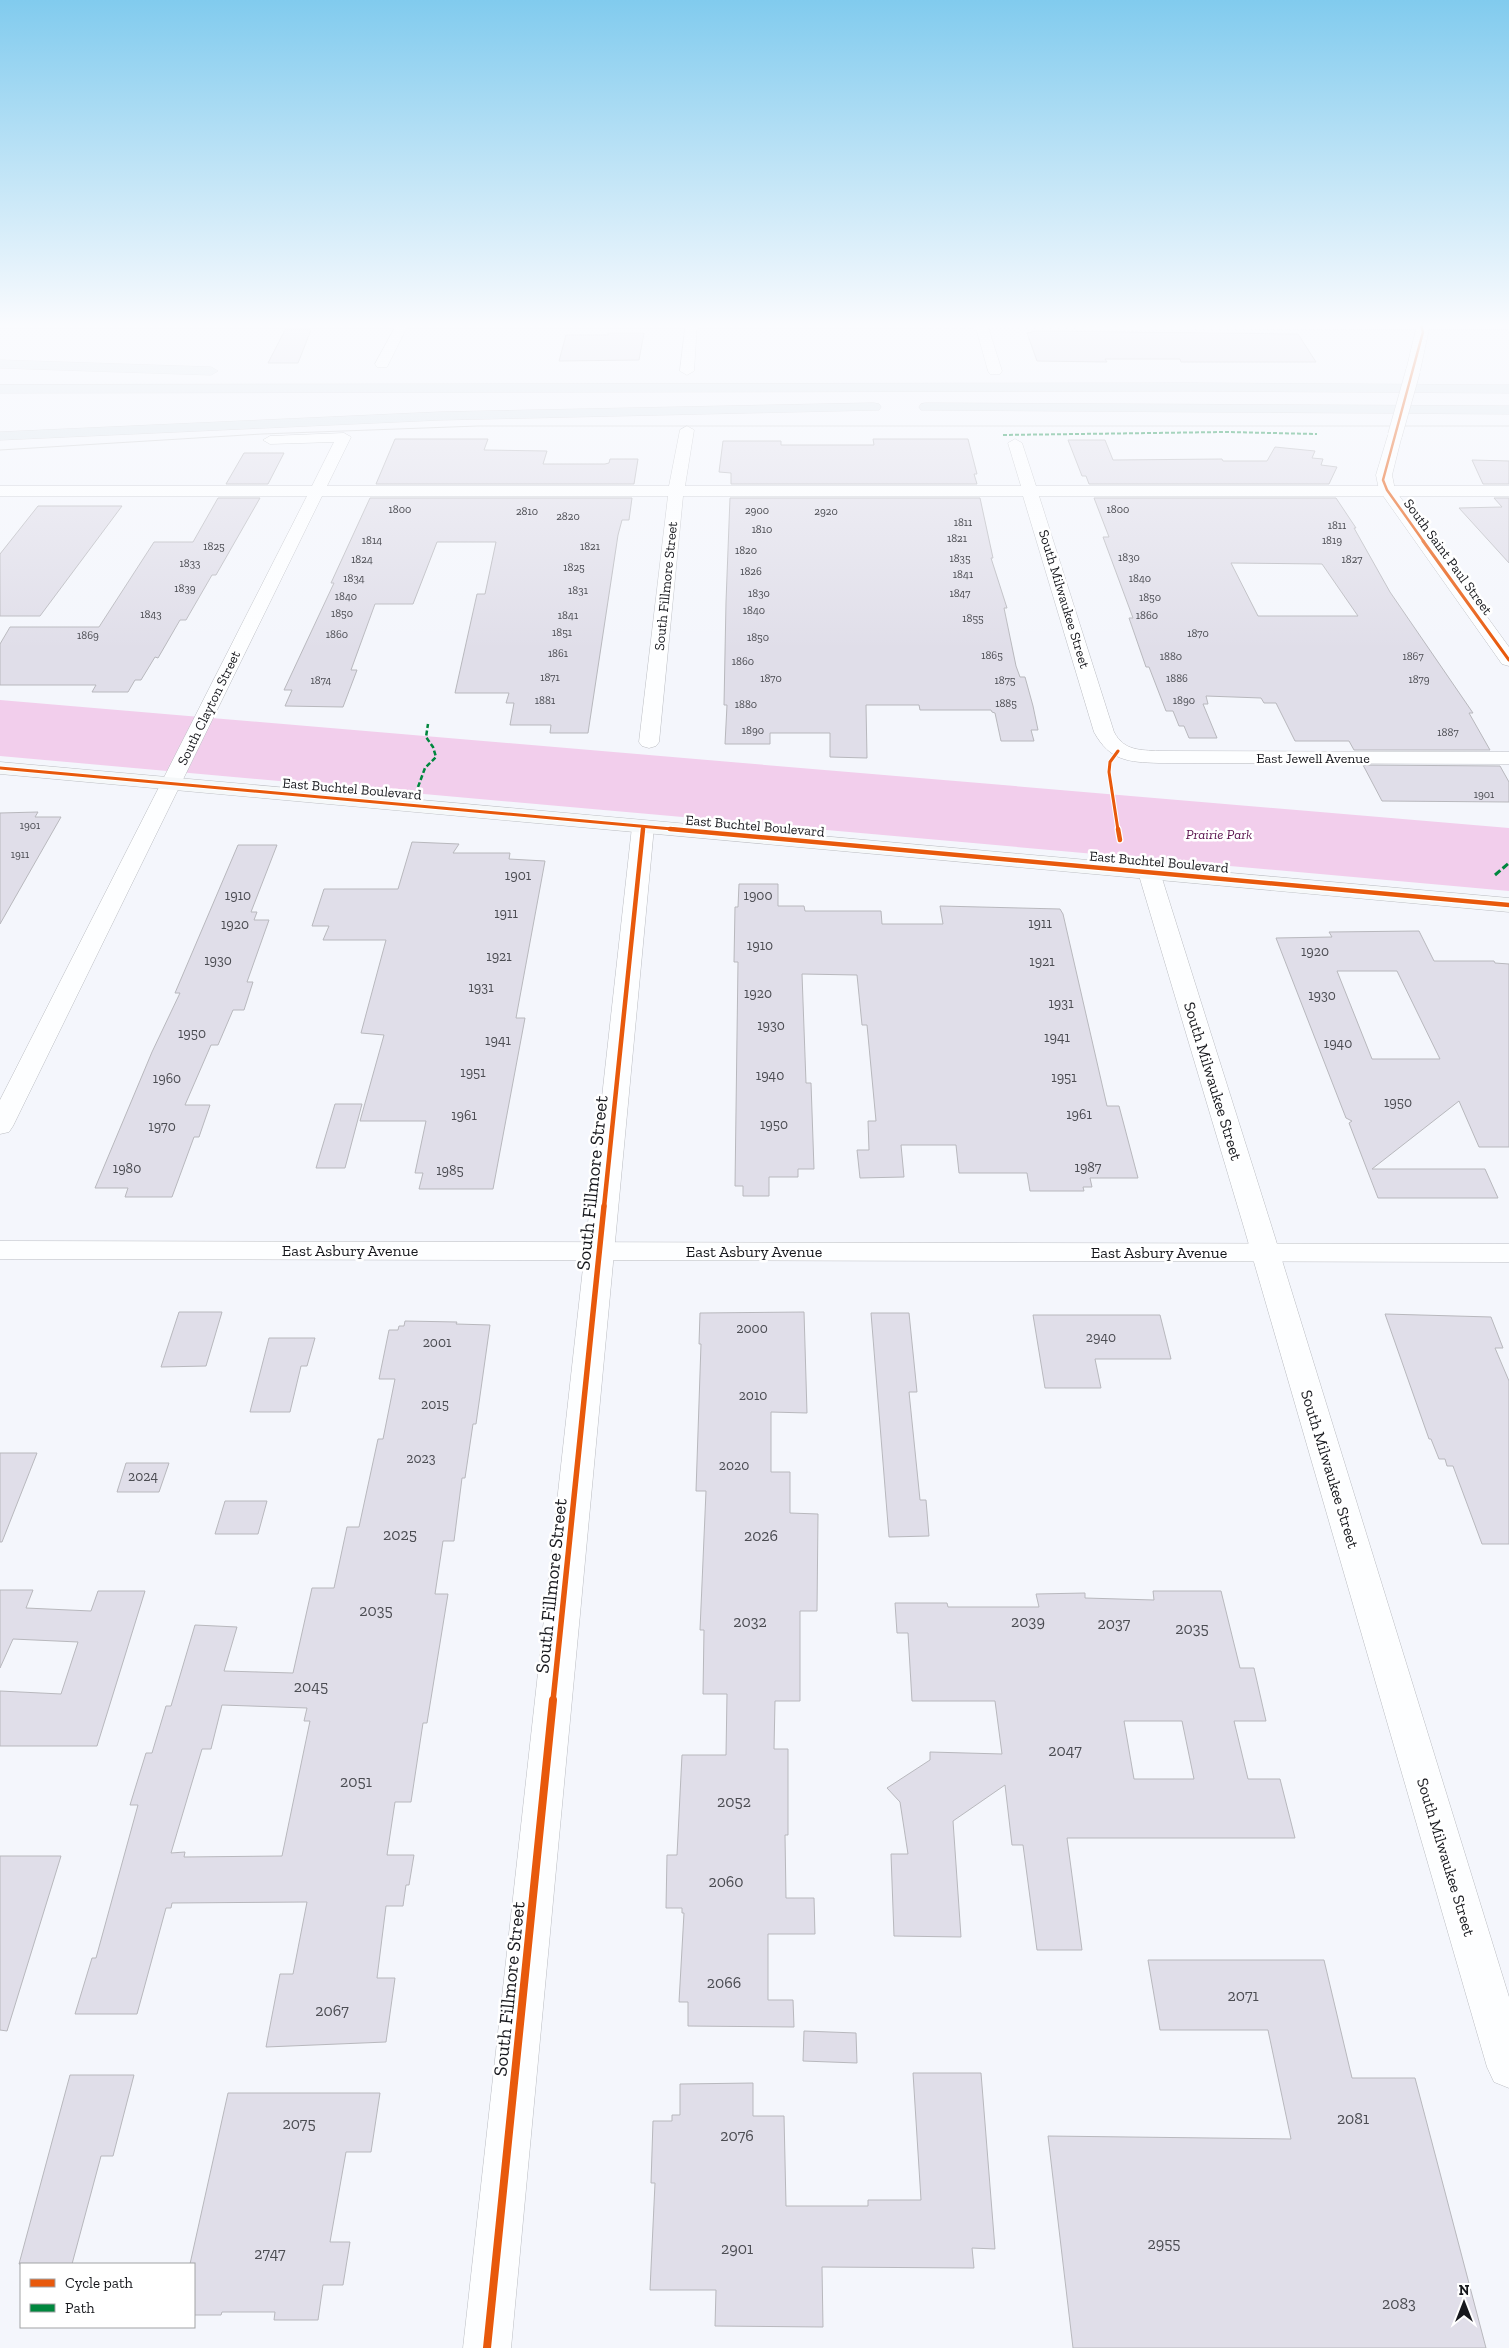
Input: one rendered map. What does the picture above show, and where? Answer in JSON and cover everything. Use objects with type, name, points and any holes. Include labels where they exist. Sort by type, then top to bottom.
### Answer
[{"type":"highway","points":[[0,436],[94,432]]},
{"type":"main road","name":"East Buchtel Boulevard","points":[[0,768],[1509,905]]},
{"type":"street","name":"South Fillmore Street","points":[[649,742],[676,491],[687,432]]},
{"type":"street","points":[[1387,490],[1384,475],[1396,432]]},
{"type":"street","name":"South Clayton Street","points":[[0,1126],[344,437],[270,440]]},
{"type":"street","name":"South Milwaukee Street","points":[[1015,443],[1104,732],[1112,746],[1118,751]]},
{"type":"street","name":"South Saint Paul Street","points":[[1387,490],[1509,660]]},
{"type":"street","points":[[0,491],[1509,490]]},
{"type":"street","name":"East Jewell Avenue","points":[[1118,751],[1159,757],[1509,758]]},
{"type":"street","name":"South Fillmore Street","points":[[487,2348],[643,827]]},
{"type":"street","name":"South Milwaukee Street","points":[[1149,872],[1509,2067]]},
{"type":"street","name":"East Asbury Avenue","points":[[0,1250],[1509,1254]]},
{"type":"green space","name":"Prairie Park","points":[[0,700],[1509,828],[1509,891],[0,756]]},
{"type":"building","points":[[395,439],[488,439],[484,450],[547,451],[543,464],[605,464],[609,463],[610,459],[638,459],[634,484],[376,484]]},
{"type":"building","points":[[873,439],[968,439],[977,474],[974,474],[977,484],[731,484],[731,473],[719,472],[723,441],[781,441],[781,445],[874,445]]},
{"type":"building","points":[[1068,440],[1105,440],[1113,460],[1222,459],[1223,461],[1267,461],[1275,447],[1315,451],[1312,458],[1323,459],[1321,465],[1337,467],[1329,484],[1089,484],[1086,476],[1082,476]]},
{"type":"building","points":[[244,453],[284,453],[268,484],[226,484]]},
{"type":"building","points":[[1472,460],[1509,461],[1509,484],[1483,484]]},
{"type":"building","points":[[218,498],[260,498],[216,575],[212,575],[186,620],[180,620],[158,658],[155,657],[141,680],[135,680],[128,692],[92,692],[96,685],[0,685],[0,644],[10,627],[99,627],[154,542],[193,542]]},
{"type":"building","points":[[370,498],[632,498],[629,520],[622,520],[618,535],[588,733],[550,733],[551,725],[510,725],[514,703],[506,703],[509,693],[455,693],[477,594],[485,594],[496,542],[437,542],[413,604],[375,604],[351,670],[357,670],[343,707],[285,706],[292,690],[284,690],[334,583],[331,583]]},
{"type":"building","points":[[730,498],[980,498],[993,558],[991,558],[1007,608],[1004,608],[1016,666],[1020,677],[1025,677],[1033,706],[1038,730],[1031,730],[1034,741],[1001,741],[995,713],[991,710],[920,710],[919,705],[866,705],[867,758],[830,757],[830,733],[770,733],[770,744],[725,744],[727,705],[724,705],[726,602]]},
{"type":"building","points":[[1094,498],[1336,498],[1356,528],[1354,528],[1390,592],[1473,713],[1469,713],[1490,750],[1354,750],[1349,741],[1295,741],[1276,703],[1264,703],[1261,698],[1206,696],[1208,704],[1203,704],[1217,738],[1189,738],[1184,726],[1179,726],[1173,711],[1166,711],[1149,667],[1146,667],[1129,618],[1133,618],[1103,537],[1109,537]],"holes":[[[1231,563],[1322,564],[1358,616],[1258,616]]]},
{"type":"building","points":[[1494,498],[1509,498],[1509,563],[1459,508],[1502,507]]},
{"type":"building","points":[[38,506],[122,506],[40,616],[0,616],[0,554]]},
{"type":"building","points":[[1363,765],[1500,766],[1509,782],[1509,802],[1382,801]]},
{"type":"building","points":[[38,812],[35,817],[61,817],[0,924],[0,813]]},
{"type":"building","points":[[412,842],[459,844],[453,853],[510,853],[509,859],[545,861],[516,1018],[525,1018],[493,1189],[419,1189],[423,1173],[415,1173],[426,1121],[360,1121],[384,1035],[361,1033],[386,940],[323,940],[329,926],[312,926],[324,889],[398,889]]},
{"type":"building","points":[[238,845],[277,845],[251,912],[257,912],[254,920],[269,920],[247,982],[253,982],[244,1010],[233,1010],[218,1045],[211,1045],[185,1105],[210,1105],[199,1137],[194,1137],[172,1197],[125,1197],[128,1188],[95,1188],[152,1052],[180,993],[175,993]]},
{"type":"building","points":[[739,884],[778,884],[778,906],[804,906],[805,911],[881,911],[882,924],[943,924],[940,906],[1060,909],[1063,914],[1107,1106],[1119,1106],[1138,1178],[1090,1178],[1092,1187],[1083,1187],[1084,1191],[1030,1191],[1027,1173],[959,1173],[956,1145],[901,1145],[904,1177],[860,1178],[857,1150],[869,1150],[868,1121],[876,1121],[867,1025],[862,1025],[857,975],[802,974],[806,1083],[811,1083],[814,1169],[798,1169],[798,1177],[769,1177],[769,1196],[743,1196],[743,1186],[735,1186],[738,962],[734,962],[735,907],[738,907]]},
{"type":"building","points":[[1419,931],[1434,961],[1494,961],[1495,963],[1509,964],[1509,1147],[1479,1147],[1459,1101],[1372,1169],[1485,1169],[1498,1198],[1378,1198],[1349,1123],[1352,1121],[1346,1118],[1276,938],[1332,937],[1329,932]],"holes":[[[1337,971],[1397,971],[1440,1059],[1372,1059]]]},
{"type":"building","points":[[335,1104],[362,1104],[345,1168],[316,1168]]},
{"type":"building","points":[[179,1312],[222,1312],[206,1366],[161,1367]]},
{"type":"building","points":[[804,1312],[807,1413],[771,1412],[771,1472],[790,1472],[790,1513],[818,1514],[817,1611],[800,1611],[800,1701],[775,1701],[774,1749],[788,1749],[788,1835],[785,1835],[786,1898],[814,1898],[815,1934],[768,1934],[768,2000],[793,2000],[794,2027],[688,2026],[688,2002],[679,2002],[684,1913],[682,1913],[682,1908],[666,1908],[667,1855],[677,1855],[682,1755],[726,1755],[727,1694],[703,1694],[704,1630],[700,1630],[706,1491],[696,1491],[701,1344],[699,1344],[700,1313]]},
{"type":"building","points":[[871,1313],[909,1313],[917,1392],[909,1392],[920,1500],[926,1500],[929,1536],[889,1537]]},
{"type":"building","points":[[1385,1314],[1491,1317],[1503,1348],[1495,1348],[1509,1381],[1509,1544],[1482,1544],[1453,1466],[1447,1466],[1445,1459],[1439,1459],[1431,1439],[1429,1439]]},
{"type":"building","points":[[1033,1315],[1160,1315],[1171,1359],[1095,1359],[1101,1388],[1045,1388]]},
{"type":"building","points":[[405,1321],[490,1325],[476,1424],[473,1424],[465,1478],[462,1478],[454,1541],[443,1541],[435,1594],[448,1594],[427,1723],[423,1723],[411,1802],[395,1802],[387,1855],[414,1855],[403,1906],[386,1906],[377,1978],[395,1978],[386,2042],[266,2047],[280,1974],[293,1974],[307,1902],[172,1903],[171,1908],[166,1908],[137,2014],[75,2014],[92,1958],[96,1958],[138,1805],[130,1805],[146,1753],[152,1753],[166,1706],[171,1706],[195,1625],[237,1627],[224,1671],[293,1673],[312,1588],[334,1588],[347,1527],[359,1527],[378,1439],[383,1439],[395,1379],[379,1379],[389,1330],[398,1330],[399,1326],[404,1326]],"holes":[[[222,1705],[307,1708],[304,1721],[310,1721],[282,1856],[184,1857],[185,1852],[171,1853],[202,1749],[211,1749]]]},
{"type":"building","points":[[269,1338],[315,1338],[307,1366],[301,1366],[290,1412],[250,1412]]},
{"type":"building","points":[[0,1453],[37,1453],[2,1542],[0,1542]]},
{"type":"building","points":[[126,1463],[169,1463],[159,1492],[117,1492]]},
{"type":"building","points":[[225,1501],[267,1501],[258,1534],[215,1534]]},
{"type":"building","points":[[0,1590],[33,1590],[26,1608],[91,1611],[98,1591],[145,1591],[97,1746],[0,1746],[0,1691],[61,1694],[78,1642],[13,1639],[0,1668]]},
{"type":"building","points":[[1153,1591],[1221,1591],[1240,1668],[1254,1668],[1266,1721],[1234,1721],[1248,1779],[1280,1779],[1295,1838],[1067,1838],[1082,1950],[1037,1950],[1023,1845],[1012,1845],[1005,1785],[953,1821],[961,1937],[894,1936],[891,1854],[908,1854],[900,1802],[887,1788],[930,1760],[930,1752],[1002,1754],[995,1701],[912,1701],[908,1633],[897,1633],[895,1603],[947,1603],[948,1607],[1039,1607],[1036,1594],[1085,1593],[1085,1598],[1154,1600]],"holes":[[[1124,1721],[1182,1721],[1194,1779],[1134,1779]]]},
{"type":"building","points":[[0,1856],[61,1856],[7,2031],[0,2030]]},
{"type":"building","points":[[1148,1960],[1324,1960],[1352,2078],[1415,2078],[1486,2348],[1073,2348],[1048,2136],[1291,2139],[1268,2030],[1160,2030]]},
{"type":"building","points":[[804,2031],[856,2033],[857,2063],[803,2061]]},
{"type":"building","points":[[913,2073],[981,2073],[995,2249],[972,2248],[974,2268],[822,2267],[823,2327],[715,2326],[716,2290],[650,2290],[655,2183],[651,2183],[653,2121],[672,2121],[672,2115],[680,2115],[680,2084],[753,2083],[753,2116],[784,2116],[786,2206],[868,2206],[868,2200],[921,2200]]},
{"type":"building","points":[[70,2075],[134,2075],[113,2156],[101,2156],[72,2263],[19,2264]]},
{"type":"building","points":[[228,2093],[380,2093],[371,2152],[346,2152],[330,2242],[350,2242],[343,2285],[323,2285],[318,2320],[274,2320],[275,2312],[222,2312],[221,2315],[195,2315],[195,2263],[190,2263]]},
{"type":"tram line","points":[[0,450],[328,432]]},
{"type":"marked path","points":[[1003,435],[1226,432],[1317,434]]},
{"type":"marked path","points":[[418,787],[425,768],[436,757],[433,747],[426,737],[428,724]]},
{"type":"marked path","points":[[1495,875],[1509,863]]},
{"type":"cycle path","points":[[1396,432],[1383,480],[1387,490],[1509,660]]},
{"type":"cycle path","points":[[1118,751],[1110,762],[1109,772],[1120,840]]},
{"type":"cycle path","points":[[0,768],[1509,905]]},
{"type":"cycle path","points":[[487,2348],[643,827]]}]
